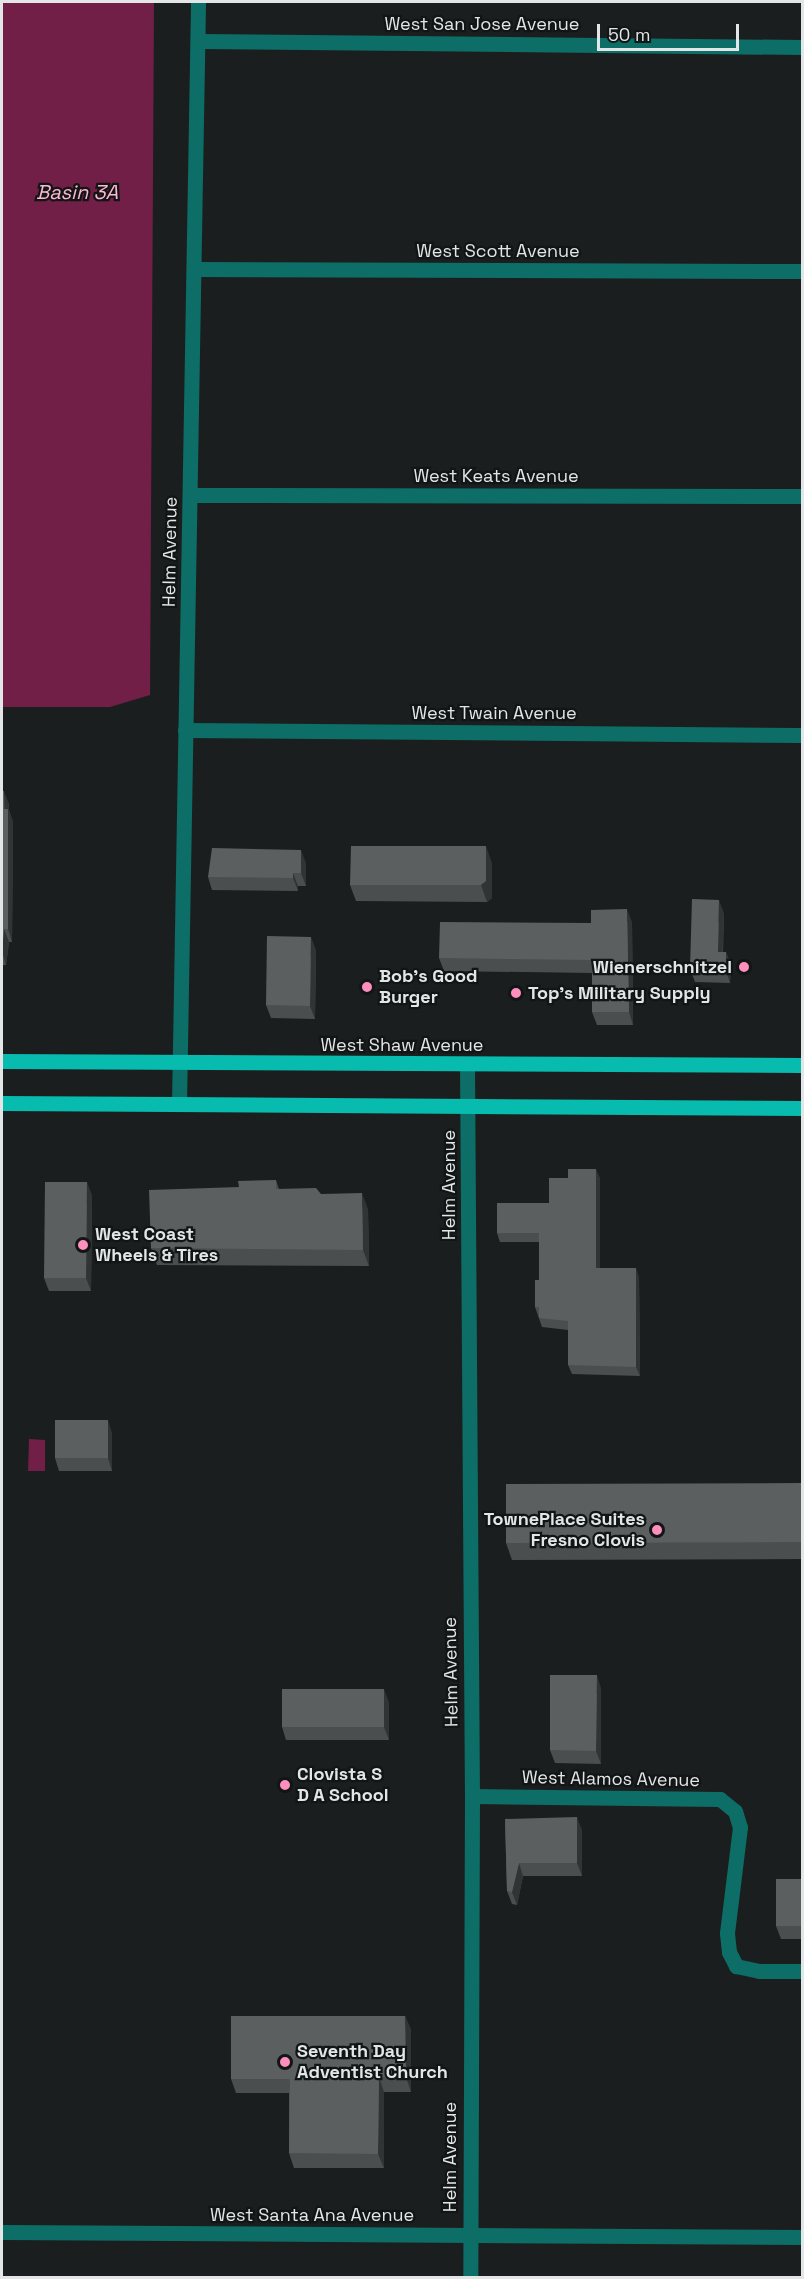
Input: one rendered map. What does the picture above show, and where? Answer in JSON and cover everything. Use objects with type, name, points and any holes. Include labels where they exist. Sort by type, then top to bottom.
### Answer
[{"type":"main road","name":"West Shaw Avenue","points":[[2,1061],[802,1065]]},
{"type":"main road","points":[[2,1103],[802,1108]]},
{"type":"street","name":"Helm Avenue","points":[[179,1104],[198,2]]},
{"type":"street","name":"West San Jose Avenue","points":[[198,41],[802,46]]},
{"type":"street","name":"West Scott Avenue","points":[[194,269],[802,271]]},
{"type":"street","name":"West Keats Avenue","points":[[190,495],[802,496]]},
{"type":"street","name":"West Twain Avenue","points":[[185,730],[802,735]]},
{"type":"street","name":"Helm Avenue","points":[[467,1065],[472,1796],[470,2277]]},
{"type":"street","name":"West Alamos Avenue","points":[[472,1796],[720,1799],[735,1811],[740,1827],[727,1933],[729,1952],[736,1966],[759,1971],[802,1971]]},
{"type":"street","name":"West Santa Ana Avenue","points":[[2,2232],[802,2237]]},
{"type":"water","name":"Basin 3A","points":[[2,2],[154,2],[150,695],[110,707],[2,707]]},
{"type":"water","points":[[29,1439],[45,1440],[45,1471],[28,1471]]},
{"type":"building","points":[[2,791],[4,791],[4,809],[8,809],[8,929],[4,929],[2,952]]},
{"type":"building","points":[[351,846],[486,846],[486,881],[481,885],[350,885]]},
{"type":"building","points":[[212,848],[301,850],[301,873],[293,873],[293,878],[208,877]]},
{"type":"building","points":[[692,899],[719,900],[718,952],[726,952],[726,970],[690,969]]},
{"type":"building","points":[[627,909],[629,1012],[592,1012],[592,960],[439,958],[440,922],[591,923],[591,910]]},
{"type":"building","points":[[267,936],[311,937],[310,1006],[266,1005]]},
{"type":"building","points":[[568,1169],[596,1169],[596,1268],[636,1268],[636,1367],[568,1365],[568,1321],[539,1318],[539,1307],[535,1307],[535,1280],[539,1280],[539,1233],[497,1233],[497,1203],[549,1203],[549,1178],[568,1178]]},
{"type":"building","points":[[276,1180],[276,1189],[316,1188],[321,1194],[362,1193],[363,1250],[151,1248],[149,1190],[239,1187],[238,1181]]},
{"type":"building","points":[[45,1182],[87,1182],[86,1278],[44,1278]]},
{"type":"building","points":[[55,1420],[108,1420],[108,1458],[55,1458]]},
{"type":"building","name":"TownePlace Suites Fresno Clovis","points":[[802,1483],[802,1542],[506,1543],[506,1484]]},
{"type":"building","points":[[550,1675],[597,1675],[596,1751],[550,1750]]},
{"type":"building","points":[[282,1689],[384,1689],[384,1727],[282,1727]]},
{"type":"building","points":[[577,1817],[577,1863],[519,1863],[512,1892],[507,1891],[505,1819]]},
{"type":"building","points":[[776,1879],[802,1879],[802,1926],[776,1926]]},
{"type":"building","points":[[231,2016],[405,2016],[406,2077],[379,2077],[378,2154],[289,2153],[290,2079],[231,2079]]},
{"type":"place","name":"Wienerschnitzel","points":[[744,967]]},
{"type":"place","name":"Bob's Good Burger","points":[[367,987]]},
{"type":"place","name":"Top's Military Supply","points":[[516,993]]},
{"type":"place","name":"West Coast Wheels & Tires","points":[[83,1245]]},
{"type":"place","name":"TownePlace Suites Fresno Clovis","points":[[657,1530]]},
{"type":"place","name":"Clovista S D A School","points":[[285,1785]]},
{"type":"place","name":"Seventh Day Adventist Church","points":[[285,2062]]}]
